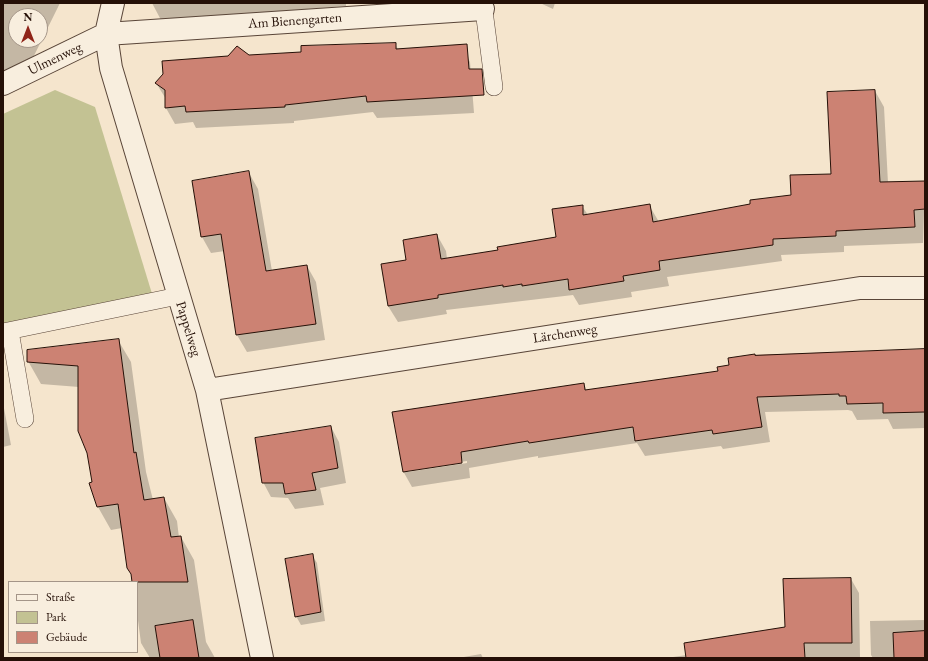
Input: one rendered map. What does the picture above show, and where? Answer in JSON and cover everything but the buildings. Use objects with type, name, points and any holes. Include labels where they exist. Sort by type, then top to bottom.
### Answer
[{"type":"street","name":"Pappelweg","points":[[113,3],[106,34],[111,68],[207,390],[262,658]]},
{"type":"street","name":"Am Bienengarten","points":[[106,34],[483,6]]},
{"type":"street","name":"Ulmenweg","points":[[3,84],[106,34]]},
{"type":"street","name":"Lärchenweg","points":[[207,390],[860,288],[925,288]]},
{"type":"lane","points":[[483,6],[494,87]]},
{"type":"lane","points":[[25,419],[6,332],[178,296]]},
{"type":"green space","points":[[55,90],[95,107],[153,297],[3,326],[3,114]]}]
